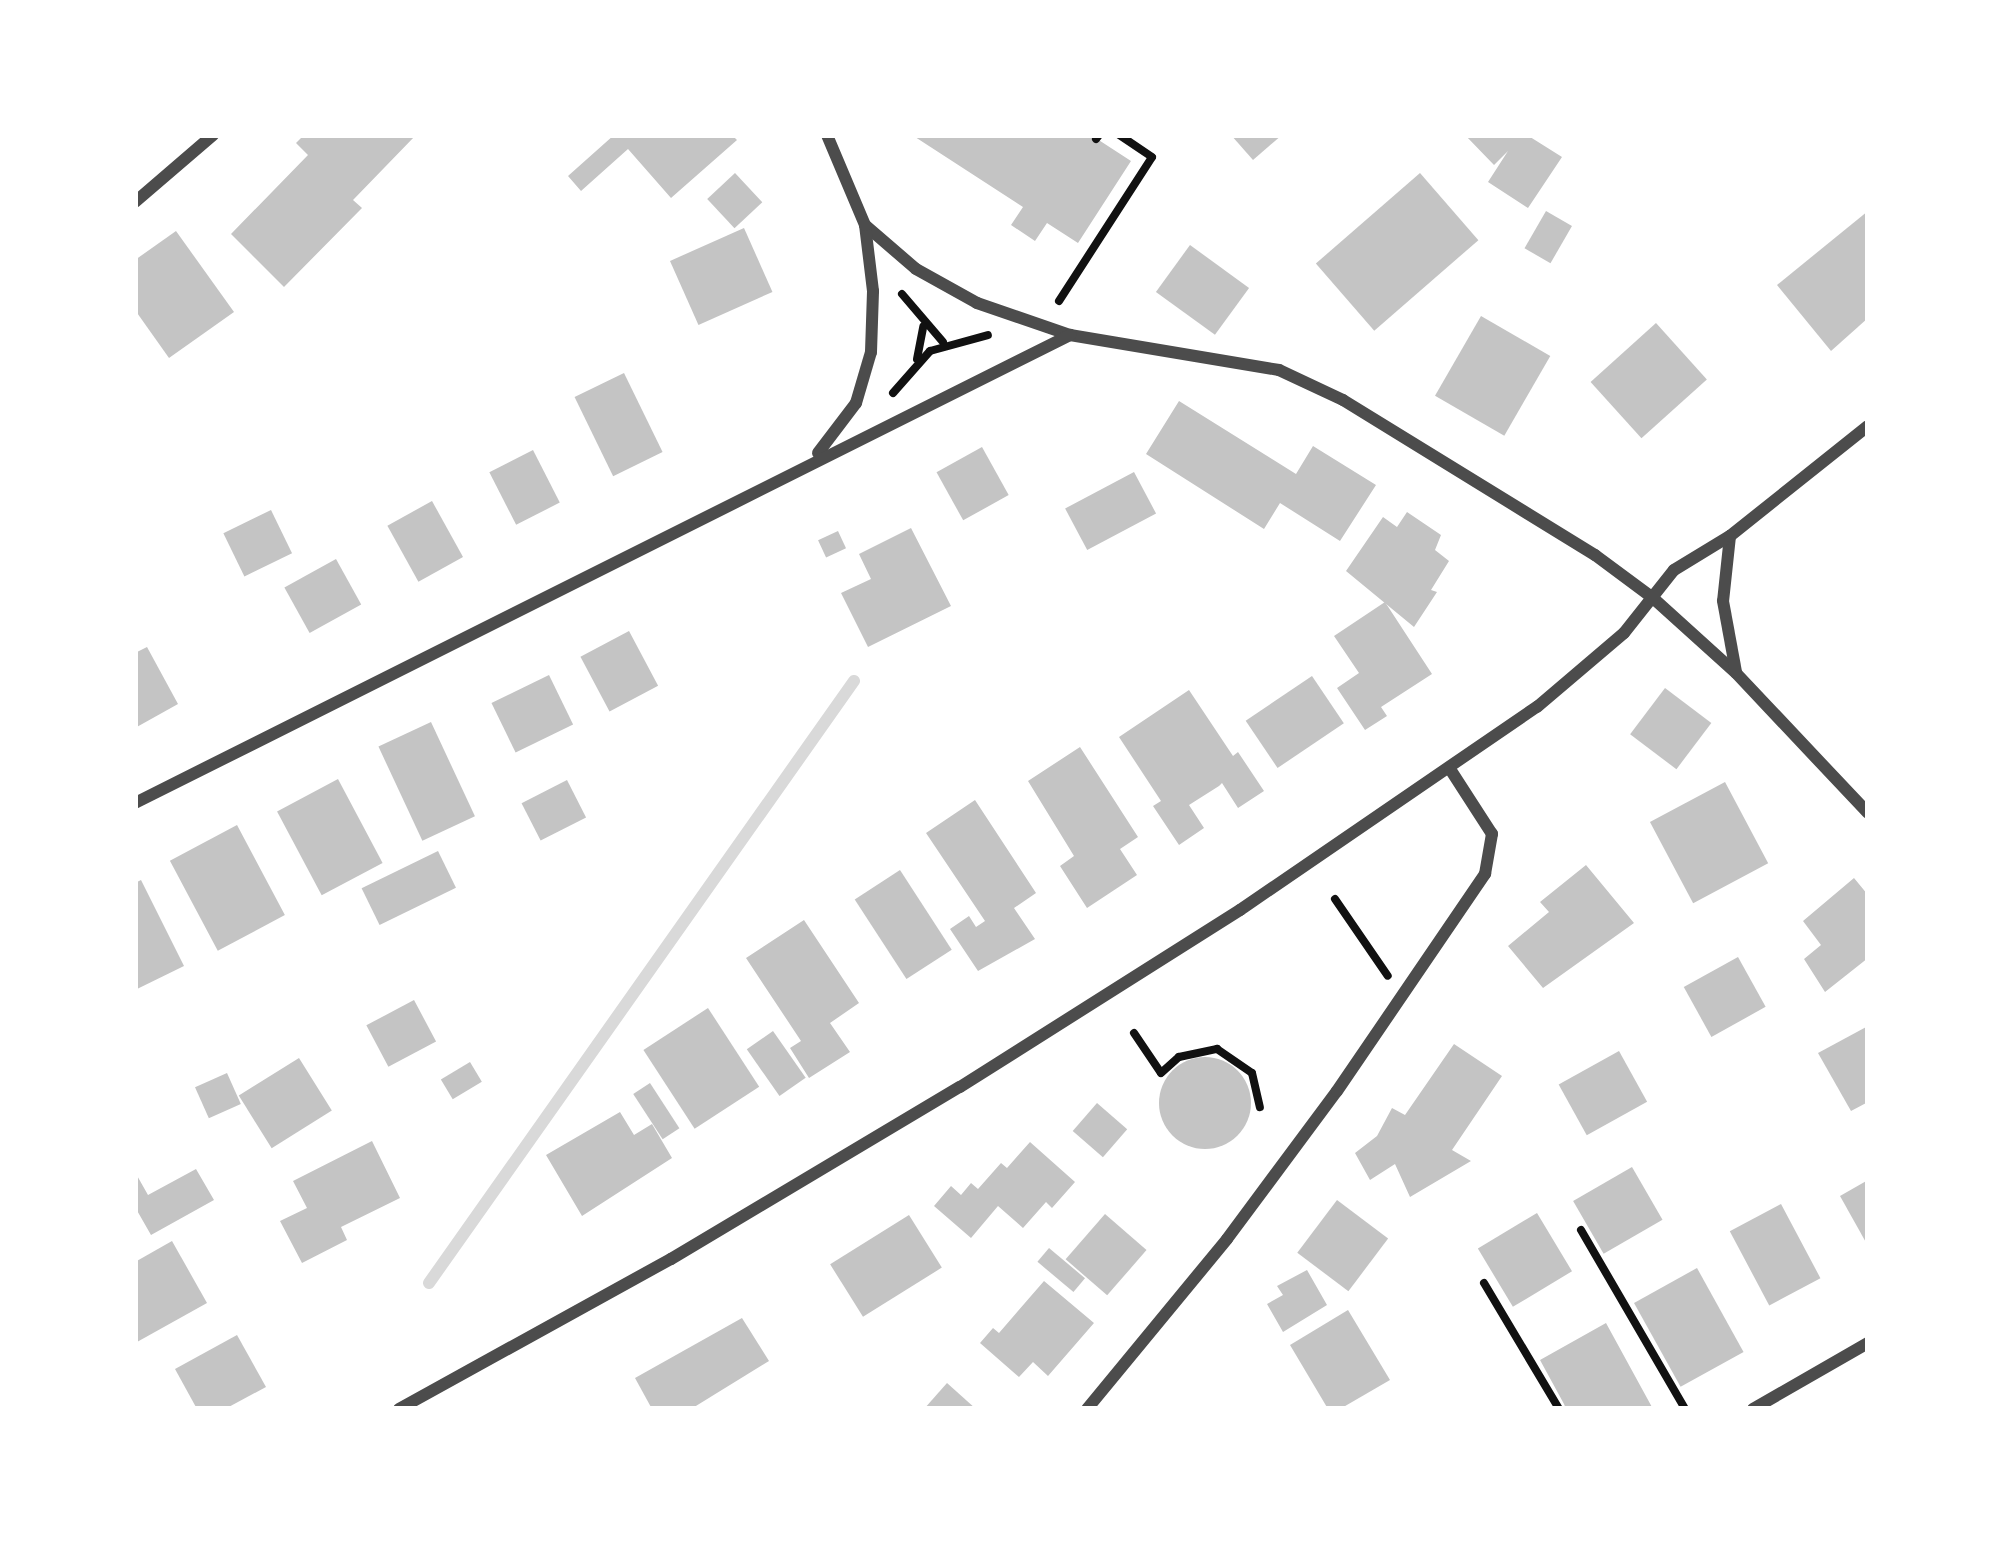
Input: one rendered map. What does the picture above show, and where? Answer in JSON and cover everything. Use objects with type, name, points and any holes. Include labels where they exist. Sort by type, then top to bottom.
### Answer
[{"type":"street","points":[[135,202],[213,135]]},
{"type":"street","points":[[814,459],[856,403],[871,352],[873,290],[865,225],[826,135]]},
{"type":"street","points":[[865,225],[916,269],[976,303],[1070,335],[1279,370],[1392,430],[1595,555],[1653,598],[1736,674],[1868,813]]},
{"type":"street","points":[[135,803],[814,459],[1070,335]]},
{"type":"street","points":[[399,1409],[670,1259],[960,1087],[1208,932],[1537,707],[1624,633],[1674,570],[1730,536],[1868,426]]},
{"type":"street","points":[[1730,536],[1723,601],[1736,674]]},
{"type":"street","points":[[1087,1409],[1227,1239],[1409,989],[1492,856],[1492,834],[1450,769]]},
{"type":"street","points":[[1753,1409],[1868,1343]]},
{"type":"path","points":[[1059,301],[1152,157],[1119,135]]},
{"type":"path","points":[[902,294],[923,325],[945,343]]},
{"type":"path","points":[[915,364],[923,325]]},
{"type":"path","points":[[892,394],[915,364],[945,343],[991,335]]},
{"type":"path","points":[[1335,899],[1385,974],[1409,989]]},
{"type":"path","points":[[1134,1033],[1161,1073],[1179,1058],[1217,1049],[1252,1073],[1260,1107]]},
{"type":"path","points":[[1581,1230],[1685,1409]]},
{"type":"path","points":[[1484,1283],[1558,1409]]},
{"type":"building","points":[[304,135],[416,135],[353,200],[362,208],[284,287],[231,234],[308,155],[296,143]]},
{"type":"building","points":[[614,135],[732,135],[737,140],[671,198],[628,149],[581,191],[568,176]]},
{"type":"building","points":[[912,135],[1091,135],[1131,161],[1078,243],[1047,223],[1035,241],[1011,225],[1023,207]]},
{"type":"building","points":[[1231,135],[1282,135],[1253,160]]},
{"type":"building","points":[[1465,135],[1527,135],[1562,157],[1528,208],[1488,182],[1508,151],[1494,165]]},
{"type":"building","points":[[735,173],[762,202],[734,228],[707,199]]},
{"type":"building","points":[[1420,173],[1478,240],[1374,331],[1316,264]]},
{"type":"building","points":[[1546,211],[1572,226],[1550,263],[1524,248]]},
{"type":"building","points":[[1868,211],[1868,318],[1831,351],[1777,285]]},
{"type":"building","points":[[744,228],[772,292],[698,325],[670,261]]},
{"type":"building","points":[[176,231],[234,312],[169,358],[135,310],[135,260]]},
{"type":"building","points":[[1190,245],[1249,288],[1215,335],[1156,292]]},
{"type":"building","points":[[1481,316],[1550,356],[1504,436],[1435,396]]},
{"type":"building","points":[[1656,323],[1707,379],[1641,438],[1591,382]]},
{"type":"building","points":[[624,373],[663,452],[613,476],[575,397]]},
{"type":"building","points":[[1179,401],[1296,474],[1313,446],[1376,485],[1340,541],[1280,503],[1264,529],[1146,454]]},
{"type":"building","points":[[982,447],[1009,495],[963,520],[937,472]]},
{"type":"building","points":[[533,450],[560,503],[516,525],[489,472]]},
{"type":"building","points":[[1134,472],[1156,513],[1087,550],[1065,509]]},
{"type":"building","points":[[432,501],[463,557],[418,582],[387,526]]},
{"type":"building","points":[[271,510],[292,553],[244,576],[223,533]]},
{"type":"building","points":[[1407,512],[1441,535],[1435,550],[1449,561],[1431,590],[1437,592],[1414,627],[1346,571],[1383,517],[1397,527]]},
{"type":"building","points":[[911,528],[951,606],[868,647],[841,593],[871,579],[859,554]]},
{"type":"building","points":[[838,531],[846,548],[826,558],[818,540]]},
{"type":"building","points":[[336,559],[361,604],[310,633],[284,588]]},
{"type":"building","points":[[1385,602],[1432,674],[1381,707],[1387,716],[1365,730],[1337,688],[1359,673],[1334,636]]},
{"type":"building","points":[[629,631],[658,686],[610,712],[580,657]]},
{"type":"building","points":[[147,647],[178,704],[135,728],[135,653]]},
{"type":"building","points":[[549,675],[573,724],[516,752],[491,703]]},
{"type":"building","points":[[1312,676],[1344,723],[1278,768],[1246,721]]},
{"type":"building","points":[[1665,688],[1711,723],[1676,769],[1630,734]]},
{"type":"building","points":[[1189,690],[1233,756],[1238,752],[1264,791],[1238,808],[1222,783],[1189,805],[1204,828],[1179,845],[1153,806],[1161,801],[1119,737]]},
{"type":"building","points":[[431,722],[475,816],[422,841],[378,747]]},
{"type":"building","points":[[1080,747],[1138,837],[1120,849],[1137,875],[1087,908],[1060,866],[1074,856],[1028,781]]},
{"type":"building","points":[[338,779],[383,863],[322,895],[277,811]]},
{"type":"building","points":[[567,780],[586,817],[541,841],[522,803]]},
{"type":"building","points":[[1725,782],[1768,863],[1693,903],[1650,822]]},
{"type":"building","points":[[975,800],[1036,893],[1014,908],[1035,939],[978,971],[950,929],[969,916],[976,927],[985,921],[926,833]]},
{"type":"building","points":[[237,825],[285,915],[218,951],[170,861]]},
{"type":"building","points":[[438,851],[456,888],[380,925],[362,888]]},
{"type":"building","points":[[1586,865],[1634,923],[1543,988],[1508,946],[1549,912],[1540,902]]},
{"type":"building","points":[[900,870],[952,950],[906,979],[855,899]]},
{"type":"building","points":[[1854,878],[1868,895],[1868,958],[1825,992],[1804,959],[1821,945],[1803,921]]},
{"type":"building","points":[[141,880],[184,966],[135,990],[135,883]]},
{"type":"building","points":[[804,920],[859,1003],[830,1023],[850,1052],[809,1078],[790,1048],[801,1041],[746,958]]},
{"type":"building","points":[[1738,957],[1766,1007],[1711,1037],[1684,987]]},
{"type":"building","points":[[414,1000],[436,1041],[388,1067],[366,1025]]},
{"type":"building","points":[[708,1008],[759,1087],[695,1129],[643,1050]]},
{"type":"building","points":[[1868,1026],[1868,1102],[1851,1111],[1818,1053]]},
{"type":"building","points":[[773,1031],[806,1078],[779,1096],[747,1049]]},
{"type":"building","points":[[1454,1044],[1502,1076],[1452,1150],[1471,1161],[1410,1197],[1395,1164],[1370,1180],[1355,1153],[1377,1136],[1392,1108],[1405,1115]]},
{"type":"building","points":[[1619,1051],[1647,1102],[1587,1135],[1559,1084]]},
{"type":"building","points":[[1205,1057],[1237,1071],[1251,1103],[1237,1135],[1205,1149],[1173,1135],[1159,1103],[1173,1071]]},
{"type":"building","points":[[299,1058],[332,1111],[272,1148],[239,1096]]},
{"type":"building","points":[[470,1062],[482,1082],[453,1099],[441,1080]]},
{"type":"building","points":[[227,1073],[241,1104],[209,1118],[195,1087]]},
{"type":"building","points":[[650,1083],[679,1128],[663,1139],[633,1094]]},
{"type":"building","points":[[1097,1103],[1127,1129],[1103,1157],[1073,1131]]},
{"type":"building","points":[[620,1112],[634,1135],[652,1124],[672,1158],[582,1216],[546,1155]]},
{"type":"building","points":[[372,1141],[400,1198],[341,1227],[347,1240],[302,1263],[280,1221],[307,1208],[293,1181]]},
{"type":"building","points":[[1030,1142],[1075,1182],[1052,1208],[1046,1202],[1023,1228],[998,1206],[971,1238],[934,1206],[951,1186],[961,1195],[971,1183],[978,1189],[1001,1163],[1007,1168]]},
{"type":"building","points":[[1632,1167],[1662,1220],[1604,1254],[1573,1201]]},
{"type":"building","points":[[196,1169],[214,1200],[151,1235],[135,1207],[135,1172],[148,1195]]},
{"type":"building","points":[[1868,1180],[1868,1246],[1840,1196]]},
{"type":"building","points":[[1337,1200],[1388,1239],[1348,1291],[1297,1253]]},
{"type":"building","points":[[1781,1204],[1820,1278],[1769,1305],[1730,1231]]},
{"type":"building","points":[[1537,1213],[1572,1271],[1513,1307],[1478,1249]]},
{"type":"building","points":[[1105,1214],[1147,1250],[1107,1295],[1066,1259]]},
{"type":"building","points":[[909,1215],[942,1268],[863,1317],[830,1264]]},
{"type":"building","points":[[172,1241],[207,1303],[137,1342],[135,1262]]},
{"type":"building","points":[[1049,1248],[1085,1278],[1073,1292],[1037,1262]]},
{"type":"building","points":[[1697,1268],[1744,1352],[1681,1387],[1634,1303]]},
{"type":"building","points":[[1307,1270],[1327,1305],[1283,1332],[1267,1304],[1283,1295],[1277,1286]]},
{"type":"building","points":[[1044,1281],[1094,1323],[1048,1376],[1033,1362],[1019,1377],[980,1343],[993,1328],[999,1333]]},
{"type":"building","points":[[1348,1310],[1390,1380],[1340,1409],[1328,1409],[1290,1345]]},
{"type":"building","points":[[742,1318],[769,1361],[691,1409],[652,1409],[635,1378]]},
{"type":"building","points":[[1606,1323],[1653,1409],[1566,1409],[1540,1360]]},
{"type":"building","points":[[237,1335],[266,1387],[225,1409],[197,1409],[175,1369]]},
{"type":"building","points":[[947,1383],[976,1409],[924,1409]]},
{"type":"waterway","points":[[429,1283],[854,681]]}]
